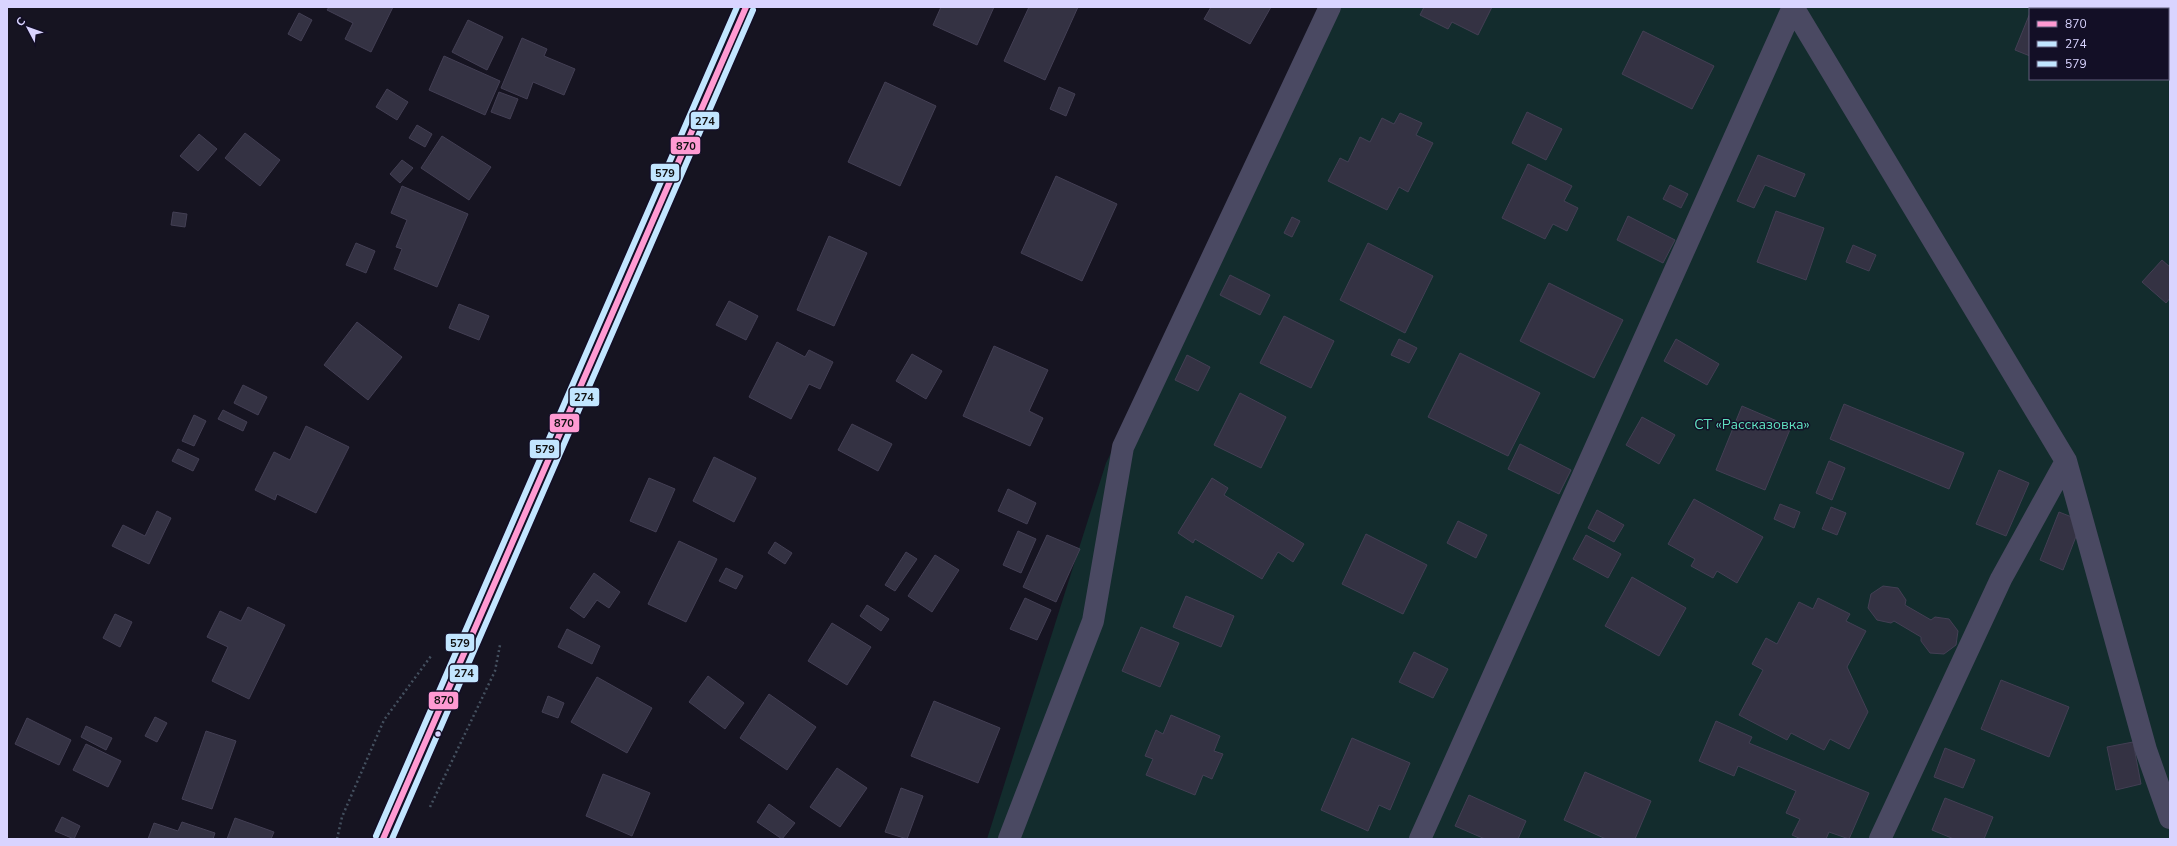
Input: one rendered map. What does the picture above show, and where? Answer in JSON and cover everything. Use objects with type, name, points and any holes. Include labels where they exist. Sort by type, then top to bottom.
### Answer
[{"type":"street","points":[[382,839],[746,7]]},
{"type":"street","points":[[1009,839],[1094,620],[1124,447],[1330,7]]},
{"type":"street","points":[[1793,7],[2066,461],[2146,750],[2170,818]]},
{"type":"street","points":[[1420,839],[1793,7]]},
{"type":"street","points":[[1880,839],[2001,579],[2066,461]]},
{"type":"path","points":[[338,839],[342,817],[384,720],[432,654]]},
{"type":"green space","name":"СТ «Рассказовка»","points":[[1333,7],[2170,7],[2170,839],[987,839],[1106,463]]},
{"type":"building","points":[[329,7],[393,7],[371,52],[345,39],[353,23],[327,10]]},
{"type":"building","points":[[941,7],[994,7],[977,45],[933,25]]},
{"type":"building","points":[[1029,7],[1078,7],[1045,80],[1004,61]]},
{"type":"building","points":[[1211,7],[1271,7],[1250,44],[1204,19]]},
{"type":"building","points":[[1424,7],[1492,7],[1478,35],[1452,22],[1448,29],[1420,15]]},
{"type":"building","points":[[2087,7],[2090,8],[2032,8]]},
{"type":"building","points":[[299,13],[312,20],[301,41],[288,34]]},
{"type":"building","points":[[2029,15],[2029,56],[2015,50]]},
{"type":"building","points":[[468,20],[503,37],[487,70],[452,52]]},
{"type":"building","points":[[1643,31],[1714,66],[1692,109],[1622,74]]},
{"type":"building","points":[[522,38],[547,49],[544,56],[575,69],[564,95],[533,82],[527,99],[501,88]]},
{"type":"building","points":[[444,56],[500,81],[485,115],[429,90]]},
{"type":"building","points":[[885,82],[936,106],[900,186],[848,162]]},
{"type":"building","points":[[1059,87],[1075,94],[1066,116],[1050,109]]},
{"type":"building","points":[[387,89],[408,102],[397,120],[376,107]]},
{"type":"building","points":[[499,92],[518,99],[510,119],[491,112]]},
{"type":"building","points":[[1527,112],[1562,129],[1546,160],[1512,143]]},
{"type":"building","points":[[1400,113],[1422,123],[1416,135],[1433,143],[1408,192],[1399,187],[1387,210],[1328,181],[1340,158],[1348,162],[1360,137],[1370,142],[1382,118],[1394,124]]},
{"type":"building","points":[[417,125],[432,134],[425,147],[409,138]]},
{"type":"building","points":[[245,133],[280,160],[260,186],[225,158]]},
{"type":"building","points":[[199,134],[217,149],[198,171],[180,156]]},
{"type":"building","points":[[442,136],[491,167],[469,200],[421,168]]},
{"type":"building","points":[[1758,155],[1805,174],[1795,197],[1765,185],[1754,208],[1737,201]]},
{"type":"building","points":[[402,160],[413,168],[400,183],[390,174]]},
{"type":"building","points":[[1528,164],[1572,186],[1564,201],[1578,208],[1567,231],[1553,224],[1545,239],[1502,218]]},
{"type":"building","points":[[1056,176],[1117,204],[1082,281],[1021,253]]},
{"type":"building","points":[[1670,185],[1688,194],[1681,208],[1663,199]]},
{"type":"building","points":[[402,186],[468,214],[437,287],[394,269],[402,249],[396,247],[407,220],[391,213]]},
{"type":"building","points":[[1776,211],[1824,228],[1806,280],[1757,262]]},
{"type":"building","points":[[173,212],[187,214],[185,227],[171,225]]},
{"type":"building","points":[[1628,216],[1675,240],[1663,263],[1617,240]]},
{"type":"building","points":[[1292,217],[1300,221],[1292,237],[1284,233]]},
{"type":"building","points":[[829,236],[867,253],[834,326],[797,310]]},
{"type":"building","points":[[356,243],[375,251],[366,273],[346,265]]},
{"type":"building","points":[[1368,243],[1433,276],[1405,333],[1340,300]]},
{"type":"building","points":[[1853,245],[1876,255],[1869,271],[1846,262]]},
{"type":"building","points":[[2162,260],[2170,267],[2170,298],[2166,303],[2142,282]]},
{"type":"building","points":[[1230,275],[1270,295],[1260,315],[1220,295]]},
{"type":"building","points":[[1549,283],[1623,320],[1594,378],[1520,341]]},
{"type":"building","points":[[729,301],[758,316],[746,340],[716,325]]},
{"type":"building","points":[[459,304],[489,316],[479,340],[449,328]]},
{"type":"building","points":[[1284,316],[1334,341],[1311,388],[1260,363]]},
{"type":"building","points":[[357,322],[402,357],[368,400],[324,365]]},
{"type":"building","points":[[1399,339],[1417,348],[1409,363],[1391,355]]},
{"type":"building","points":[[1676,339],[1719,364],[1707,385],[1664,361]]},
{"type":"building","points":[[777,342],[805,357],[809,350],[833,362],[820,389],[809,384],[791,419],[749,397]]},
{"type":"building","points":[[994,346],[1048,370],[1029,411],[1043,418],[1030,446],[963,416]]},
{"type":"building","points":[[1460,353],[1540,393],[1508,456],[1428,417]]},
{"type":"building","points":[[912,354],[942,371],[926,399],[896,381]]},
{"type":"building","points":[[1187,355],[1210,367],[1198,391],[1175,380]]},
{"type":"building","points":[[243,385],[267,397],[258,415],[234,403]]},
{"type":"building","points":[[1240,393],[1286,417],[1261,468],[1214,445]]},
{"type":"building","points":[[1844,404],[1964,453],[1949,489],[1830,439]]},
{"type":"building","points":[[1742,406],[1791,427],[1765,490],[1716,470]]},
{"type":"building","points":[[223,410],[247,422],[243,431],[218,419]]},
{"type":"building","points":[[194,415],[206,421],[194,446],[182,441]]},
{"type":"building","points":[[1642,417],[1675,435],[1659,464],[1626,445]]},
{"type":"building","points":[[852,424],[892,444],[878,471],[838,450]]},
{"type":"building","points":[[306,426],[349,447],[316,513],[277,494],[275,500],[255,490],[274,452],[290,460]]},
{"type":"building","points":[[1520,444],[1571,470],[1559,494],[1508,469]]},
{"type":"building","points":[[178,449],[199,459],[193,471],[172,461]]},
{"type":"building","points":[[714,457],[756,478],[734,522],[693,501]]},
{"type":"building","points":[[1829,461],[1845,468],[1832,500],[1816,493]]},
{"type":"building","points":[[1999,470],[2029,483],[2006,536],[1976,524]]},
{"type":"building","points":[[649,478],[675,489],[656,532],[630,521]]},
{"type":"building","points":[[1212,478],[1228,488],[1224,495],[1304,544],[1293,562],[1278,552],[1262,579],[1195,539],[1193,543],[1178,533]]},
{"type":"building","points":[[1008,489],[1036,503],[1027,524],[998,511]]},
{"type":"building","points":[[1694,499],[1763,537],[1737,583],[1717,571],[1713,578],[1691,566],[1695,559],[1668,544]]},
{"type":"building","points":[[1780,504],[1800,512],[1794,528],[1774,519]]},
{"type":"building","points":[[1831,507],[1846,513],[1837,535],[1822,529]]},
{"type":"building","points":[[1597,510],[1624,525],[1614,542],[1588,528]]},
{"type":"building","points":[[157,511],[171,518],[149,564],[112,546],[123,525],[145,536]]},
{"type":"building","points":[[2059,512],[2082,521],[2063,570],[2040,560]]},
{"type":"building","points":[[1458,521],[1487,535],[1476,558],[1447,543]]},
{"type":"building","points":[[1018,531],[1036,539],[1021,573],[1003,565]]},
{"type":"building","points":[[1366,534],[1427,565],[1403,614],[1342,584]]},
{"type":"building","points":[[1047,535],[1080,549],[1056,602],[1023,587]]},
{"type":"building","points":[[1586,535],[1621,554],[1608,578],[1573,559]]},
{"type":"building","points":[[679,541],[717,559],[686,622],[648,604]]},
{"type":"building","points":[[775,542],[792,553],[785,564],[768,553]]},
{"type":"building","points":[[906,552],[917,559],[895,591],[885,585]]},
{"type":"building","points":[[935,555],[959,570],[932,612],[908,596]]},
{"type":"building","points":[[726,568],[743,576],[736,589],[719,581]]},
{"type":"building","points":[[594,573],[620,592],[609,608],[597,600],[584,618],[570,608]]},
{"type":"building","points":[[1632,577],[1686,608],[1659,656],[1605,626]]},
{"type":"building","points":[[1883,586],[1898,588],[1906,600],[1905,605],[1931,620],[1935,617],[1949,619],[1958,631],[1956,645],[1944,654],[1930,653],[1921,641],[1921,637],[1894,621],[1891,623],[1877,620],[1868,608],[1871,594]]},
{"type":"building","points":[[1186,596],[1234,616],[1221,647],[1173,627]]},
{"type":"building","points":[[1025,598],[1051,610],[1037,640],[1010,629]]},
{"type":"building","points":[[1818,598],[1850,614],[1846,621],[1866,631],[1847,667],[1868,712],[1849,749],[1830,739],[1824,750],[1791,733],[1787,740],[1739,715],[1763,670],[1752,664],[1766,638],[1777,644],[1799,602],[1813,609]]},
{"type":"building","points":[[867,605],[889,619],[881,631],[860,616]]},
{"type":"building","points":[[248,607],[285,625],[249,699],[212,681],[228,647],[207,637],[220,611],[241,621]]},
{"type":"building","points":[[115,614],[132,622],[120,647],[103,638]]},
{"type":"building","points":[[832,623],[871,647],[847,685],[808,661]]},
{"type":"building","points":[[1141,627],[1179,643],[1160,687],[1122,671]]},
{"type":"building","points":[[567,629],[600,646],[592,664],[558,647]]},
{"type":"building","points":[[1414,652],[1448,669],[1433,698],[1399,682]]},
{"type":"building","points":[[708,676],[744,703],[725,729],[689,702]]},
{"type":"building","points":[[597,677],[652,708],[627,753],[571,722]]},
{"type":"building","points":[[2001,680],[2069,707],[2049,757],[1981,729]]},
{"type":"building","points":[[769,694],[816,727],[787,770],[740,738]]},
{"type":"building","points":[[548,696],[564,703],[558,718],[542,712]]},
{"type":"building","points":[[934,701],[1000,728],[978,783],[911,756]]},
{"type":"building","points":[[1171,715],[1220,736],[1214,751],[1223,754],[1212,779],[1203,775],[1195,795],[1146,775],[1153,759],[1145,756],[1156,730],[1163,734]]},
{"type":"building","points":[[155,717],[167,723],[157,742],[145,736]]},
{"type":"building","points":[[27,718],[71,740],[59,765],[15,744]]},
{"type":"building","points":[[1716,721],[1752,737],[1749,743],[1869,793],[1849,839],[1829,832],[1826,839],[1801,839],[1792,835],[1800,819],[1786,813],[1796,791],[1738,766],[1734,776],[1699,761]]},
{"type":"building","points":[[86,726],[112,738],[106,750],[81,737]]},
{"type":"building","points":[[206,731],[236,741],[212,809],[182,799]]},
{"type":"building","points":[[1352,738],[1410,763],[1390,810],[1379,805],[1368,831],[1321,810]]},
{"type":"building","points":[[2133,742],[2141,784],[2116,790],[2107,747]]},
{"type":"building","points":[[86,744],[121,761],[108,787],[73,770]]},
{"type":"building","points":[[1945,748],[1975,760],[1963,788],[1934,777]]},
{"type":"building","points":[[837,768],[867,788],[840,827],[810,807]]},
{"type":"building","points":[[1585,772],[1651,801],[1635,839],[1606,839],[1564,820]]},
{"type":"building","points":[[603,774],[650,793],[632,836],[586,816]]},
{"type":"building","points":[[901,788],[923,796],[907,839],[885,832]]},
{"type":"building","points":[[1469,795],[1526,821],[1518,839],[1485,839],[1455,826]]},
{"type":"building","points":[[1945,798],[1993,817],[1984,839],[1954,839],[1932,830]]},
{"type":"building","points":[[769,804],[795,823],[782,839],[757,822]]},
{"type":"building","points":[[62,817],[80,826],[74,839],[55,831]]},
{"type":"building","points":[[235,818],[274,832],[271,839],[227,839]]},
{"type":"building","points":[[182,822],[215,833],[213,839],[148,839],[154,823],[178,831]]},
{"type":"transit line","name":"579","points":[[376,836],[737,7]]},
{"type":"transit line","name":"870","points":[[383,839],[746,7]]},
{"type":"transit line","name":"274","points":[[392,839],[753,10]]}]
